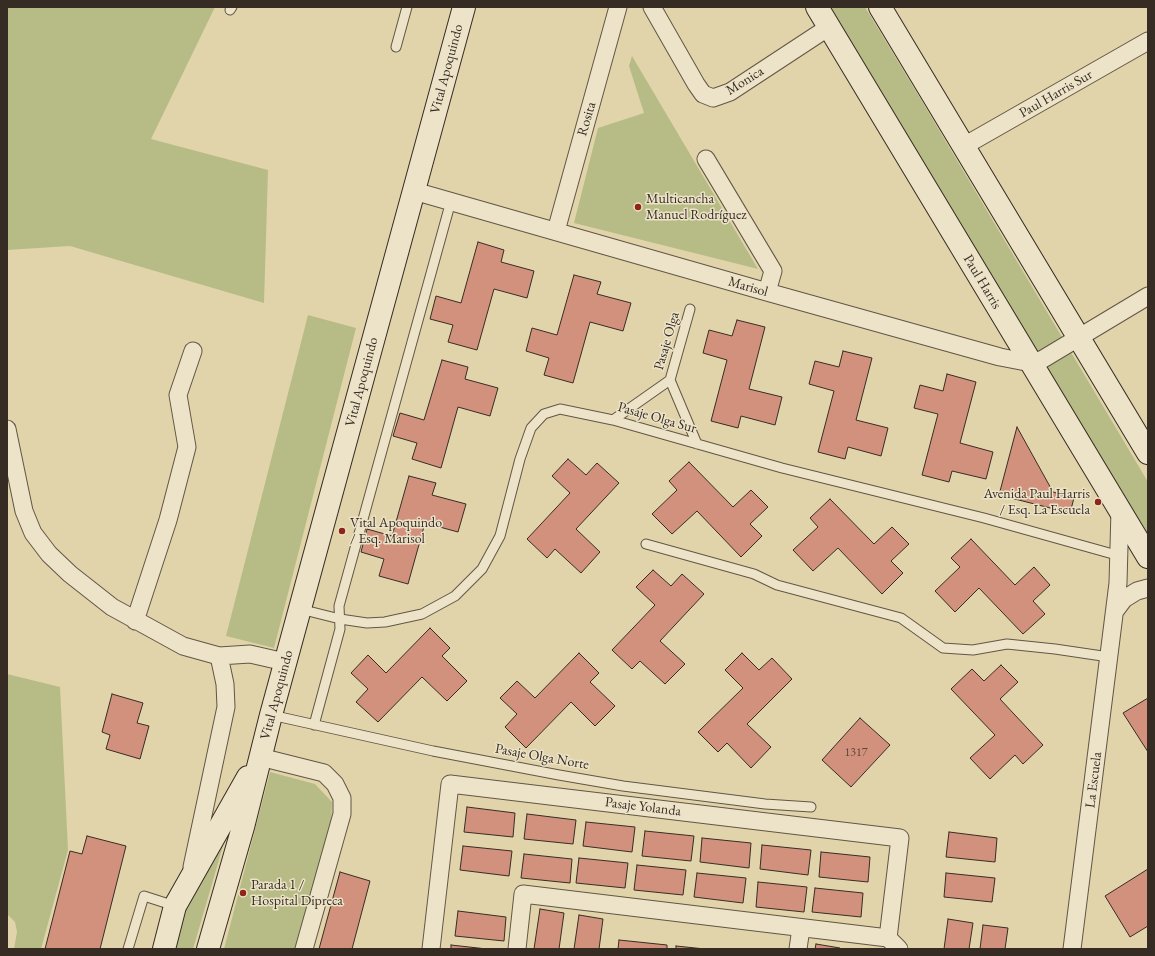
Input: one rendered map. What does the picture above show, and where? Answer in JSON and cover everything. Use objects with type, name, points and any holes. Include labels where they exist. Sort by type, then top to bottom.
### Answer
[{"type":"street","name":"Vital Apoquindo","points":[[208,949],[244,827],[260,757],[285,662],[464,7]]},
{"type":"street","name":"Rosita","points":[[556,231],[618,7]]},
{"type":"street","name":"Monica","points":[[652,7],[696,84],[703,94],[713,98],[730,92],[830,27]]},
{"type":"street","name":"Paul Harris","points":[[817,7],[1148,557]]},
{"type":"street","points":[[880,7],[1148,453]]},
{"type":"street","name":"Paul Harris Sur","points":[[964,146],[1148,41]]},
{"type":"street","points":[[706,159],[772,271],[767,292]]},
{"type":"street","name":"Marisol","points":[[414,191],[1000,357],[1031,363]]},
{"type":"street","points":[[1031,363],[1043,360],[1148,296]]},
{"type":"street","points":[[135,621],[168,520],[187,448],[178,395],[193,351]]},
{"type":"street","points":[[7,429],[24,512],[33,533],[49,554],[70,574],[112,607],[183,646],[219,656],[250,654],[285,662]]},
{"type":"street","name":"La Escuela","points":[[1072,949],[1115,611],[1120,556],[1120,510]]},
{"type":"street","points":[[1115,611],[1124,600],[1137,591],[1148,588]]},
{"type":"street","points":[[188,883],[226,707],[225,684],[219,656]]},
{"type":"street","name":"Vital Apoquindo","points":[[164,949],[175,906],[260,757]]},
{"type":"street","points":[[260,757],[324,773],[335,784],[342,798],[342,814],[304,949]]},
{"type":"street","name":"Pasaje Yolanda","points":[[431,949],[450,784],[900,838],[894,944],[801,928],[523,894],[517,949]]},
{"type":"street","points":[[798,949],[801,928]]},
{"type":"lane","points":[[396,47],[407,7]]},
{"type":"lane","points":[[314,726],[340,629],[339,606],[451,201]]},
{"type":"lane","name":"Pasaje Olga","points":[[690,309],[670,380],[697,444]]},
{"type":"lane","name":"Pasaje Olga","points":[[613,420],[670,380]]},
{"type":"lane","name":"Pasaje Olga Sur","points":[[300,609],[340,619],[367,623],[404,619],[428,611],[455,596],[482,569],[500,536],[520,460],[531,428],[544,414],[560,409],[568,409],[613,420],[782,468],[984,518],[1120,556]]},
{"type":"lane","points":[[646,544],[754,574],[777,585],[901,618],[943,648],[973,650],[1007,644],[1056,649],[1109,657]]},
{"type":"lane","name":"Pasaje Olga Norte","points":[[271,715],[314,726],[433,751],[616,784],[765,804],[811,807]]},
{"type":"lane","points":[[128,949],[144,896],[175,906]]},
{"type":"green space","points":[[7,7],[215,7],[151,139],[268,170],[264,303],[70,246],[7,250]]},
{"type":"green space","points":[[829,7],[865,7],[1148,482],[1148,534]]},
{"type":"green space","points":[[632,56],[758,269],[574,223],[598,128],[644,113],[629,66]]},
{"type":"green space","points":[[308,315],[356,328],[274,648],[226,636]]},
{"type":"green space","points":[[7,674],[60,687],[68,850],[41,949],[14,949],[17,932],[15,922],[7,914]]},
{"type":"green space","points":[[270,772],[315,784],[332,802],[331,832],[296,949],[224,949]]},
{"type":"green space","points":[[225,839],[193,949],[174,949],[187,900]]},
{"type":"building","points":[[478,242],[504,250],[501,262],[534,271],[527,298],[494,289],[477,350],[448,342],[453,325],[430,319],[436,296],[461,303]]},
{"type":"building","points":[[574,275],[601,282],[597,294],[631,303],[623,331],[590,322],[573,383],[544,375],[549,358],[526,351],[532,328],[557,335]]},
{"type":"building","points":[[737,320],[765,327],[749,389],[782,397],[775,425],[741,416],[738,428],[711,421],[727,360],[703,353],[709,330],[732,336]]},
{"type":"building","points":[[843,351],[872,358],[856,420],[888,428],[881,456],[848,447],[845,459],[818,452],[834,391],[809,384],[815,361],[839,367]]},
{"type":"building","points":[[442,360],[468,367],[465,379],[498,388],[490,416],[458,407],[441,468],[412,459],[417,443],[393,436],[400,413],[424,420]]},
{"type":"building","points":[[947,374],[976,382],[960,443],[993,452],[986,479],[952,471],[949,482],[922,475],[938,414],[914,408],[920,385],[943,391]]},
{"type":"building","points":[[1017,427],[1053,492],[1074,498],[1070,513],[999,495]]},
{"type":"building","points":[[568,459],[586,475],[597,463],[619,483],[576,529],[600,552],[581,573],[555,549],[547,558],[527,539],[570,493],[552,476]]},
{"type":"building","points":[[689,462],[733,507],[751,490],[768,507],[750,524],[762,536],[741,557],[697,511],[672,534],[652,514],[677,490],[669,481]]},
{"type":"building","points":[[409,476],[436,483],[432,495],[466,504],[458,532],[425,523],[408,584],[379,576],[384,559],[361,552],[367,529],[392,536]]},
{"type":"building","points":[[830,499],[874,544],[892,527],[909,544],[891,561],[903,573],[882,594],[838,548],[813,571],[793,550],[818,527],[810,518]]},
{"type":"building","points":[[971,539],[1015,585],[1034,567],[1050,585],[1033,601],[1045,614],[1023,634],[979,588],[955,612],[935,591],[960,567],[951,558]]},
{"type":"building","points":[[653,570],[671,586],[682,574],[704,594],[660,641],[685,664],[665,684],[640,661],[632,669],[612,650],[655,605],[636,587]]},
{"type":"building","points":[[430,628],[450,648],[442,656],[467,681],[447,701],[422,677],[378,722],[356,702],[368,689],[351,673],[368,655],[386,673]]},
{"type":"building","points":[[579,653],[599,673],[590,682],[615,706],[595,726],[571,702],[526,748],[505,727],[517,714],[500,698],[517,681],[535,698]]},
{"type":"building","points":[[742,653],[759,670],[772,658],[792,679],[747,724],[771,747],[751,768],[727,743],[718,752],[698,732],[743,688],[725,670]]},
{"type":"building","points":[[1001,665],[1018,682],[1000,699],[1043,745],[1023,764],[1015,755],[990,779],[970,758],[995,735],[951,689],[972,669],[984,681]]},
{"type":"building","points":[[112,694],[143,703],[137,723],[149,726],[140,759],[106,749],[110,735],[102,732]]},
{"type":"building","points":[[1148,698],[1148,752],[1123,713]]},
{"type":"building","points":[[860,718],[890,745],[851,787],[822,760]]},
{"type":"building","points":[[467,807],[515,813],[513,837],[464,832]]},
{"type":"building","points":[[527,814],[576,820],[573,844],[524,839]]},
{"type":"building","points":[[586,822],[635,827],[632,852],[583,846]]},
{"type":"building","points":[[645,831],[694,836],[691,861],[642,856]]},
{"type":"building","points":[[949,832],[997,838],[995,862],[946,857]]},
{"type":"building","points":[[87,836],[126,846],[100,949],[45,949],[70,851],[82,854]]},
{"type":"building","points":[[702,838],[751,843],[749,868],[700,862]]},
{"type":"building","points":[[762,845],[811,850],[808,875],[760,869]]},
{"type":"building","points":[[463,846],[512,851],[509,876],[460,870]]},
{"type":"building","points":[[821,852],[870,857],[868,882],[819,877]]},
{"type":"building","points":[[524,854],[572,859],[570,883],[521,878]]},
{"type":"building","points":[[579,858],[628,863],[625,888],[576,883]]},
{"type":"building","points":[[637,865],[686,870],[683,895],[634,890]]},
{"type":"building","points":[[1148,869],[1148,926],[1130,937],[1105,896]]},
{"type":"building","points":[[340,872],[370,881],[352,949],[319,949]]},
{"type":"building","points":[[697,873],[746,878],[743,903],[694,897]]},
{"type":"building","points":[[946,873],[995,878],[992,902],[944,897]]},
{"type":"building","points":[[758,882],[807,887],[804,912],[756,907]]},
{"type":"building","points":[[815,888],[863,893],[861,917],[812,912]]},
{"type":"building","points":[[540,909],[564,913],[559,949],[534,949]]},
{"type":"building","points":[[458,911],[506,917],[504,941],[455,936]]},
{"type":"building","points":[[579,915],[603,919],[599,949],[574,949]]},
{"type":"building","points":[[948,919],[973,923],[969,949],[944,949]]},
{"type":"building","points":[[983,925],[1008,928],[1005,949],[980,949]]},
{"type":"building","points":[[619,940],[667,945],[667,949],[618,949]]},
{"type":"building","points":[[816,944],[840,948],[840,949],[815,949]]},
{"type":"building","points":[[451,945],[487,949],[451,949]]},
{"type":"building","points":[[676,946],[705,949],[676,949]]},
{"type":"place","name":"Multicancha Manuel Rodríguez","points":[[638,207]]},
{"type":"place","name":"Avenida Paul Harris / Esq. La Escuela","points":[[1098,502]]},
{"type":"place","name":"Vital Apoquindo / Esq. Marisol","points":[[342,531]]},
{"type":"place","name":"Parada 1 / Hospital Dipreca","points":[[243,893]]}]
